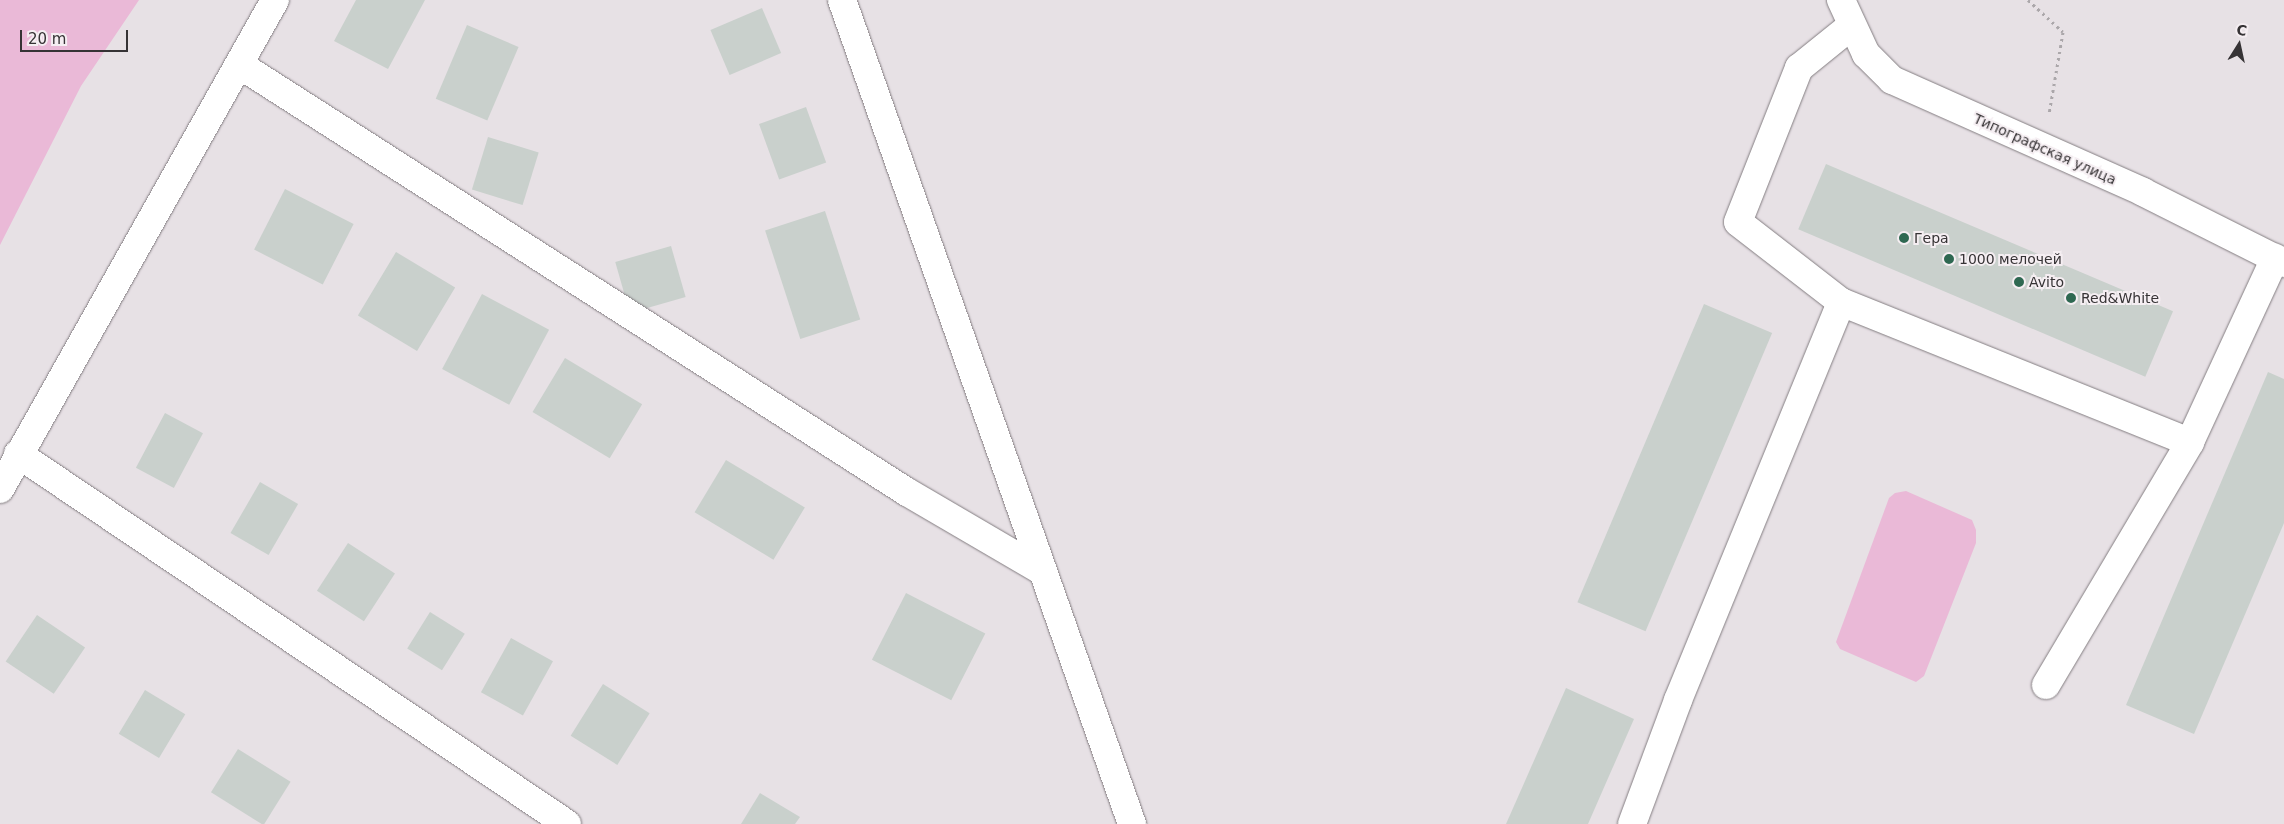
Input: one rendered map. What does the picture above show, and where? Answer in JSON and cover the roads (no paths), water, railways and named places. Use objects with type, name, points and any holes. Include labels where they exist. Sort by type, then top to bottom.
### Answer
[{"type":"street","points":[[0,489],[18,454],[240,65],[274,0]]},
{"type":"street","points":[[842,0],[1132,824]]},
{"type":"street","name":"Типографская улица","points":[[1841,0],[1851,26],[1866,54],[1892,80],[2143,192],[2279,260]]},
{"type":"street","points":[[1851,26],[1799,68],[1738,222],[1841,302],[2190,442]]},
{"type":"street","points":[[240,65],[907,492],[1042,571]]},
{"type":"street","points":[[2046,685],[2190,442],[2279,260]]},
{"type":"street","points":[[1632,824],[1678,700],[1841,302]]},
{"type":"street","points":[[18,454],[567,824]]},
{"type":"place","name":"Гера","points":[[1904,238]]},
{"type":"place","name":"1000 мелочей","points":[[1949,259]]},
{"type":"place","name":"Avito","points":[[2019,282]]},
{"type":"place","name":"Red&White","points":[[2071,298]]}]
